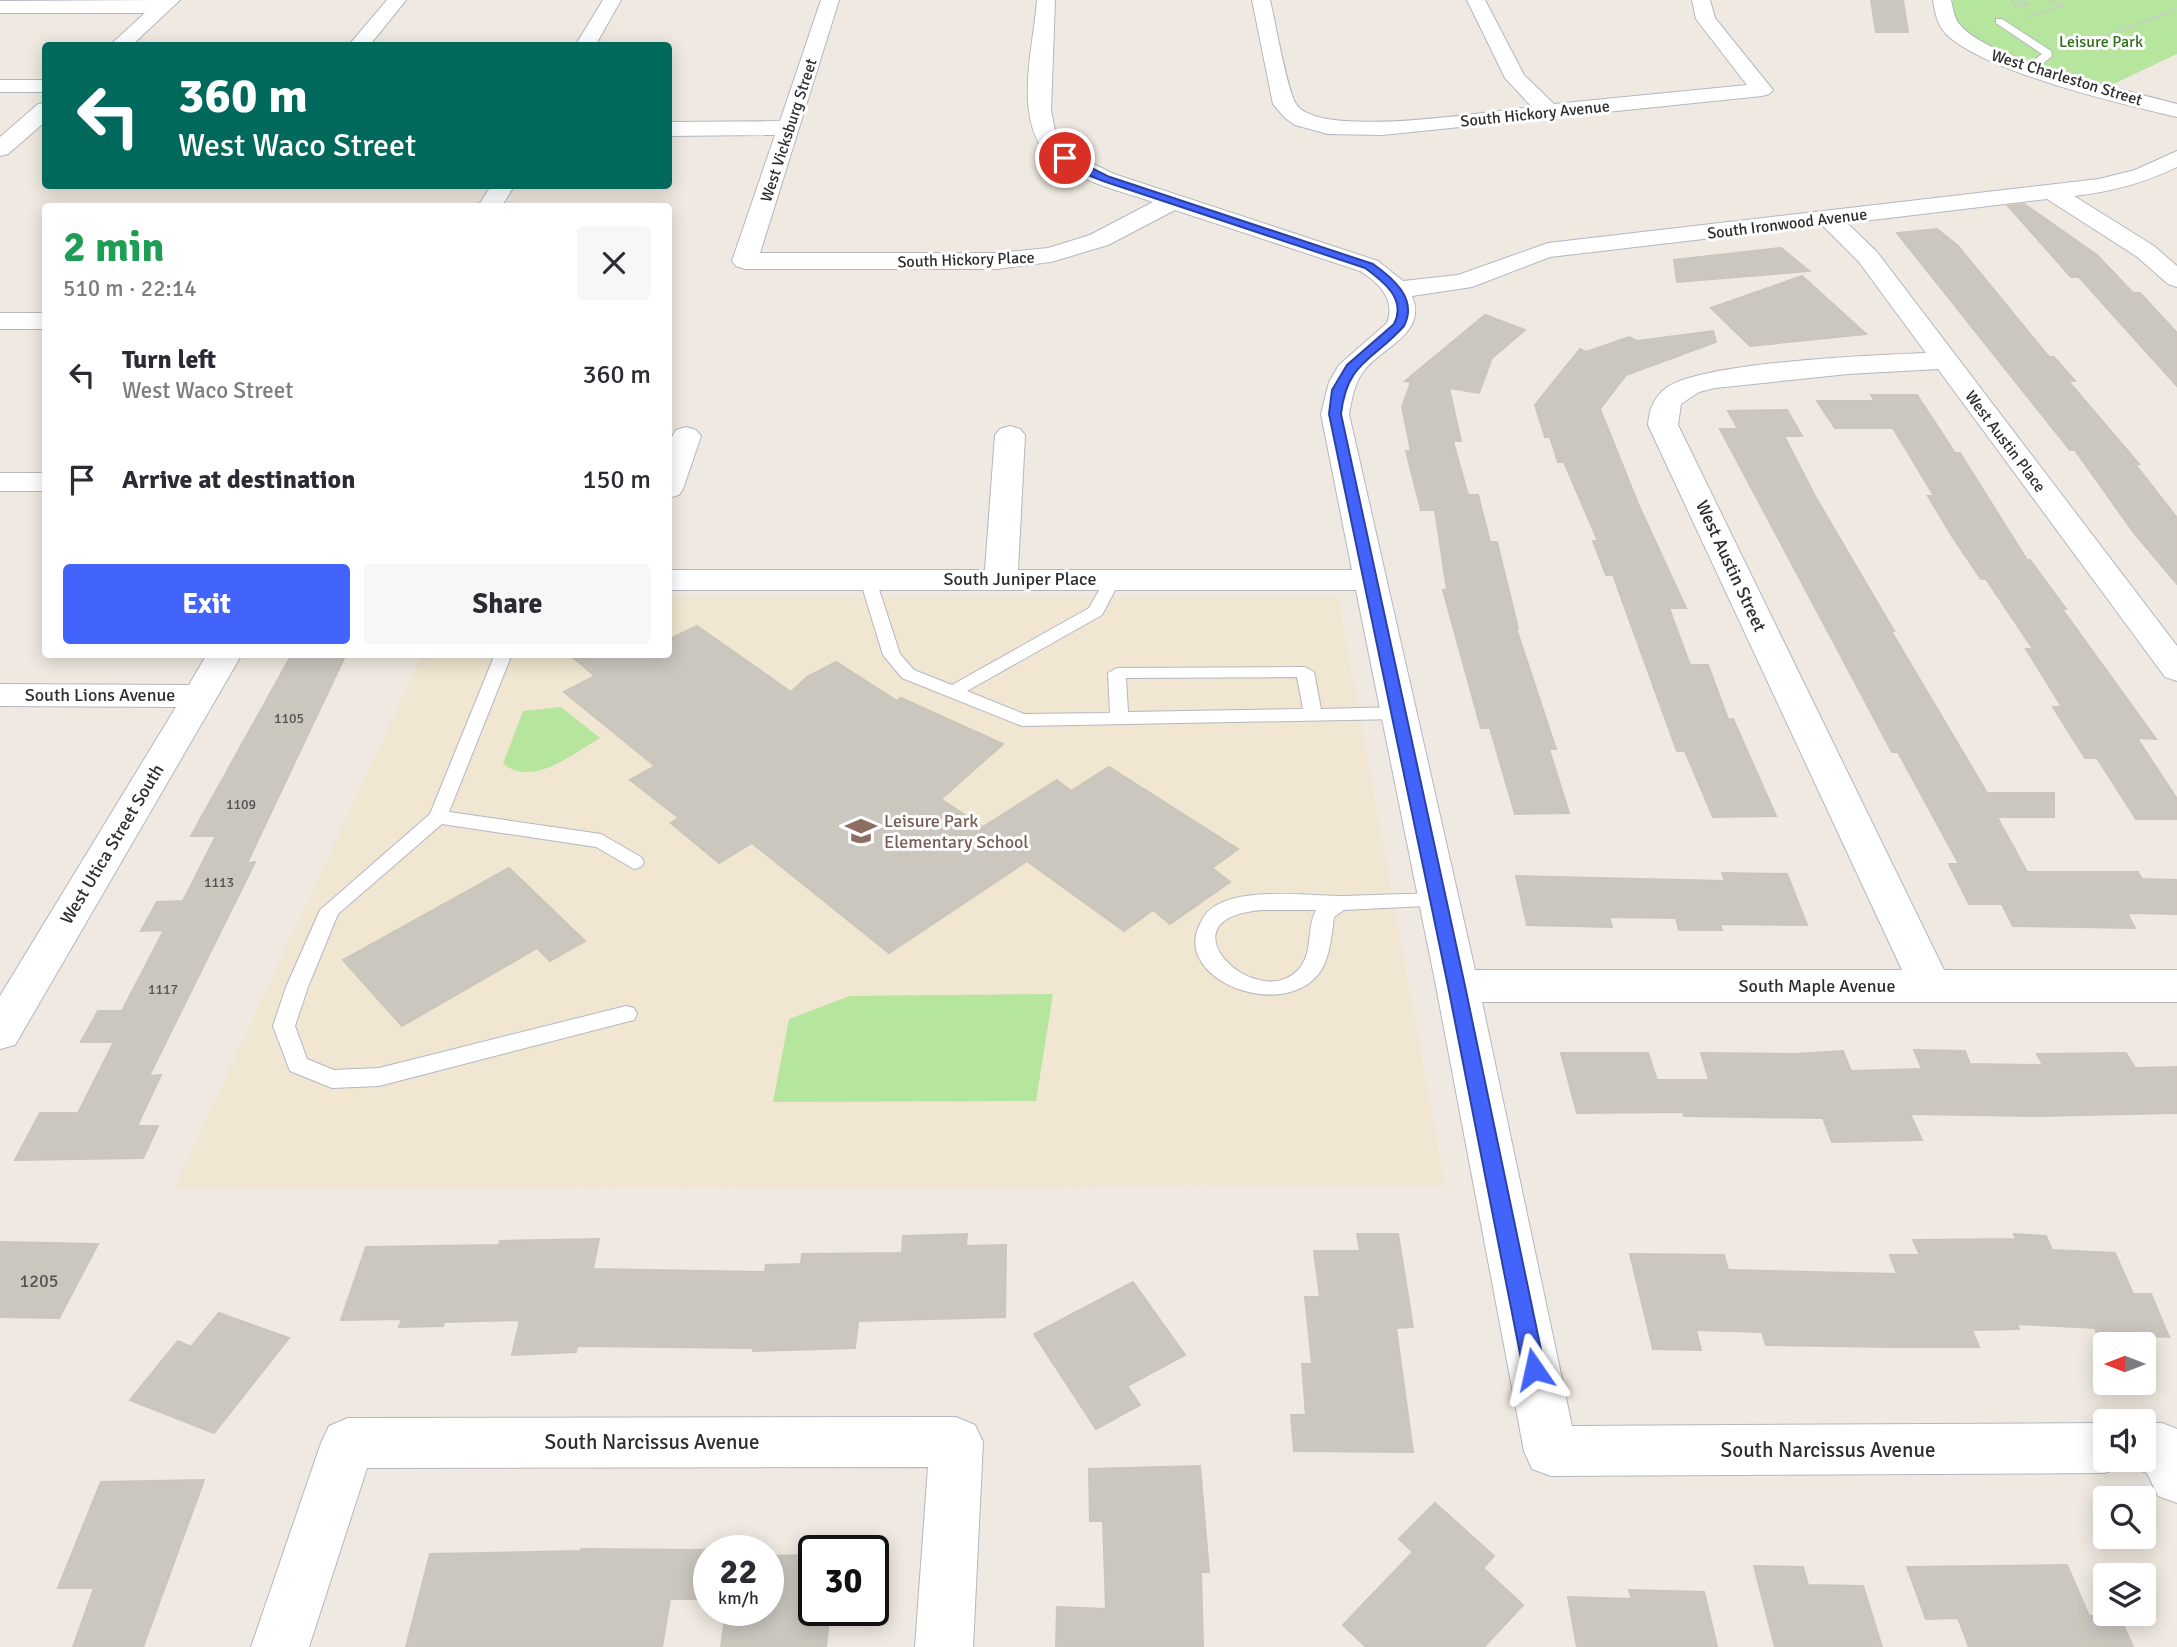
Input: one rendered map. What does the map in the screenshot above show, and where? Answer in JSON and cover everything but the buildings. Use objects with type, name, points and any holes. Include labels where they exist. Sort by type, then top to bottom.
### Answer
[{"type":"street","points":[[361,42],[397,0]]},
{"type":"street","points":[[587,42],[612,0]]},
{"type":"street","name":"West Vicksburg Street","points":[[745,261],[830,0]]},
{"type":"street","points":[[1046,0],[1040,114],[1044,136],[1052,147],[1082,169],[1350,258],[1380,272],[1397,289],[1403,316],[1388,336],[1351,368],[1338,390],[1335,414],[1457,986]]},
{"type":"street","name":"South Hickory Avenue","points":[[1261,0],[1284,103],[1293,114],[1309,122],[1338,127],[1373,128],[1762,90],[1706,19],[1701,0]]},
{"type":"street","points":[[1476,0],[1516,78],[1550,112]]},
{"type":"street","name":"West Charleston Street","points":[[1942,0],[1948,24],[1960,37],[1990,54],[2177,111]]},
{"type":"street","points":[[0,7],[167,4]]},
{"type":"street","points":[[124,42],[167,4]]},
{"type":"street","points":[[0,86],[42,86]]},
{"type":"street","points":[[0,149],[42,112]]},
{"type":"street","points":[[672,129],[789,128]]},
{"type":"street","name":"South Ironwood Avenue","points":[[1397,289],[1429,287],[1470,279],[1516,258],[1548,250],[1829,219],[2122,182],[2177,158]]},
{"type":"street","points":[[2052,192],[2145,251],[2177,279]]},
{"type":"street","name":"South Hickory Place","points":[[745,261],[997,261],[1038,257],[1075,250],[1174,201]]},
{"type":"street","name":"West Austin Place","points":[[1829,219],[1868,257],[2177,670]]},
{"type":"street","points":[[0,321],[42,321]]},
{"type":"street","name":"West Austin Street","points":[[1931,987],[1663,425],[1663,412],[1666,403],[1682,389],[1717,381],[1851,364],[1947,361]]},
{"type":"street","points":[[1001,579],[1010,435]]},
{"type":"street","points":[[672,477],[686,436]]},
{"type":"street","points":[[0,482],[42,482]]},
{"type":"street","name":"South Juniper Place","points":[[672,580],[1371,580]]},
{"type":"street","name":"West Utica Street South","points":[[0,1032],[12,990],[223,658]]},
{"type":"street","name":"South Lions Avenue","points":[[0,695],[201,695]]},
{"type":"street","name":"South Maple Avenue","points":[[1457,986],[2177,986]]},
{"type":"street","name":"South Narcissus Avenue","points":[[1457,986],[1551,1451],[2093,1448]]},
{"type":"street","name":"South Narcissus Avenue","points":[[281,1647],[348,1443],[956,1442],[944,1647]]},
{"type":"lane","points":[[1999,21],[2041,49],[2047,56],[2031,68]]},
{"type":"lane","points":[[953,692],[1096,611],[1113,579]]},
{"type":"lane","points":[[868,580],[892,654],[908,674],[1022,720],[1399,713]]},
{"type":"lane","points":[[502,658],[438,817],[330,910],[297,987],[284,1026],[298,1065],[332,1079],[379,1077],[626,1014]]},
{"type":"lane","points":[[1119,718],[1117,673],[1305,672],[1313,715]]},
{"type":"lane","points":[[438,817],[601,841],[634,862]]},
{"type":"lane","points":[[1340,903],[1324,914],[1312,967],[1293,983],[1273,987],[1252,986],[1231,979],[1214,966],[1208,956],[1207,929],[1224,909],[1256,904],[1438,900]]},
{"type":"path","points":[[2025,0],[2029,4]]},
{"type":"path","points":[[1999,21],[2020,20],[2065,5],[2047,0]]},
{"type":"path","points":[[2011,1],[2029,4]]},
{"type":"path","points":[[2012,8],[2029,4]]},
{"type":"path","points":[[2041,49],[2090,42],[2177,9]]},
{"type":"shaded area","name":"Leisure Park Elementary School","points":[[672,597],[1338,597],[1445,1185],[174,1189],[421,658],[672,658]]},
{"type":"green space","name":"Leisure Park","points":[[1952,0],[2177,0],[2177,54],[2107,87],[2048,70],[1982,44],[1956,22]]},
{"type":"green space","points":[[561,707],[600,738],[553,766],[540,770],[515,770],[503,764],[523,711]]},
{"type":"green space","points":[[1053,994],[1036,1101],[773,1102],[789,1019],[850,996]]},
{"type":"place","name":"Leisure Park Elementary School","points":[[861,831]]},
{"type":"route","points":[[1065,158],[1106,179],[1350,258],[1380,272],[1397,289],[1401,298],[1403,316],[1399,326],[1351,368],[1338,390],[1335,414],[1457,986],[1534,1369]]}]
